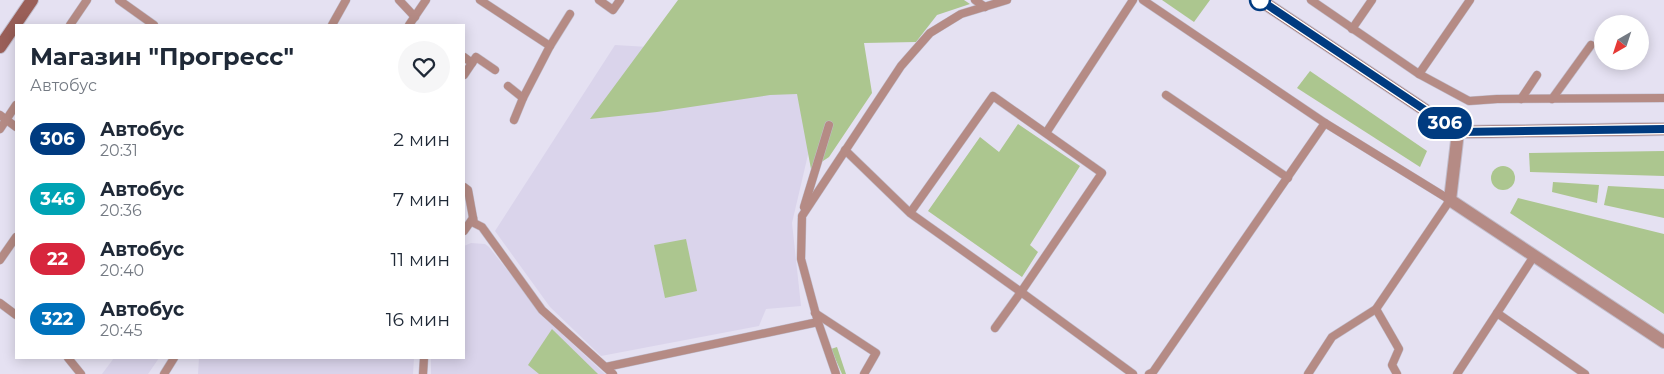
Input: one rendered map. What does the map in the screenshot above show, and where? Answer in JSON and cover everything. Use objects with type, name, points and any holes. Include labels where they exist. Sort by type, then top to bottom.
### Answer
[{"type":"main road","points":[[16,24],[32,0]]},
{"type":"main road","points":[[1260,0],[1458,132],[1664,129]]},
{"type":"main road","points":[[0,47],[15,25]]},
{"type":"street","points":[[1458,132],[1450,200],[1664,342]]},
{"type":"lane","points":[[71,24],[87,0]]},
{"type":"lane","points":[[119,0],[153,24]]},
{"type":"lane","points":[[333,24],[346,0]]},
{"type":"lane","points":[[399,0],[415,17]]},
{"type":"lane","points":[[410,24],[426,0]]},
{"type":"lane","points":[[480,0],[550,46]]},
{"type":"lane","points":[[599,0],[613,10],[620,0]]},
{"type":"lane","points":[[975,0],[985,7]]},
{"type":"lane","points":[[802,216],[900,66],[930,33],[961,14],[1008,0]]},
{"type":"lane","points":[[1046,133],[1133,0]]},
{"type":"lane","points":[[1311,0],[1419,74],[1469,101],[1664,98]]},
{"type":"lane","points":[[1352,29],[1372,0]]},
{"type":"lane","points":[[1419,74],[1470,0]]},
{"type":"lane","points":[[1147,2],[1325,123],[1450,200],[1376,309],[1332,337],[1308,374]]},
{"type":"lane","points":[[514,120],[523,98],[550,46],[570,14]]},
{"type":"lane","points":[[1552,99],[1591,45]]},
{"type":"lane","points":[[465,73],[476,57],[494,70]]},
{"type":"lane","points":[[465,58],[472,63]]},
{"type":"lane","points":[[1521,99],[1537,75]]},
{"type":"lane","points":[[508,86],[523,98]]},
{"type":"lane","points":[[910,213],[993,96],[1102,173],[1021,292],[994,328]]},
{"type":"lane","points":[[1166,96],[1288,178]]},
{"type":"lane","points":[[0,129],[3,117],[15,106]]},
{"type":"lane","points":[[3,117],[15,126]]},
{"type":"lane","points":[[1152,374],[1325,123]]},
{"type":"lane","points":[[829,125],[802,216],[801,259],[818,322],[836,374]]},
{"type":"lane","points":[[845,150],[910,213],[1133,374]]},
{"type":"lane","points":[[465,188],[468,190],[474,223],[482,227],[542,310],[613,374]]},
{"type":"lane","points":[[465,230],[474,218]]},
{"type":"lane","points":[[0,260],[15,238]]},
{"type":"lane","points":[[1457,374],[1534,256]]},
{"type":"lane","points":[[0,302],[15,314]]},
{"type":"lane","points":[[1376,309],[1399,349],[1392,365],[1397,374]]},
{"type":"lane","points":[[816,312],[876,353],[864,374]]},
{"type":"lane","points":[[1497,313],[1585,374]]},
{"type":"lane","points":[[606,367],[818,322]]},
{"type":"lane","points":[[71,359],[78,373]]},
{"type":"lane","points":[[164,374],[173,359]]},
{"type":"lane","points":[[422,374],[424,359]]},
{"type":"shaded area","points":[[615,45],[698,50],[825,82],[792,223],[801,306],[766,309],[759,326],[601,356],[550,307],[495,231]]},
{"type":"shaded area","points":[[471,243],[485,244],[489,247],[542,316],[549,316],[563,335],[605,374],[431,374],[431,359],[465,359],[465,246]]},
{"type":"shaded area","points":[[113,359],[158,359],[148,374],[102,374]]},
{"type":"shaded area","points":[[199,359],[414,359],[413,374],[198,374]]},
{"type":"green space","points":[[678,0],[964,0],[970,4],[937,15],[916,42],[864,43],[872,93],[829,157],[811,169],[797,94],[770,95],[657,112],[590,119]]},
{"type":"green space","points":[[1162,0],[1210,0],[1194,22]]},
{"type":"green space","points":[[1310,71],[1427,151],[1420,167],[1297,88]]},
{"type":"green space","points":[[1018,124],[1080,166],[1030,245],[1038,252],[1022,277],[928,211],[980,137],[999,152]]},
{"type":"green space","points":[[1664,151],[1664,176],[1530,172],[1529,153]]},
{"type":"green space","points":[[1503,166],[1512,169],[1515,178],[1512,187],[1503,190],[1494,187],[1491,178],[1494,169]]},
{"type":"green space","points":[[1553,182],[1599,185],[1597,203],[1552,192]]},
{"type":"green space","points":[[1608,186],[1664,189],[1664,218],[1604,205]]},
{"type":"green space","points":[[1518,198],[1664,234],[1664,314],[1510,213]]},
{"type":"green space","points":[[686,239],[697,291],[665,298],[654,245]]},
{"type":"green space","points":[[552,329],[598,374],[539,374],[528,365]]},
{"type":"green space","points":[[837,347],[846,374],[842,374],[831,349]]},
{"type":"bus line","name":"306","points":[[1260,0],[1458,132],[1664,129]]}]
